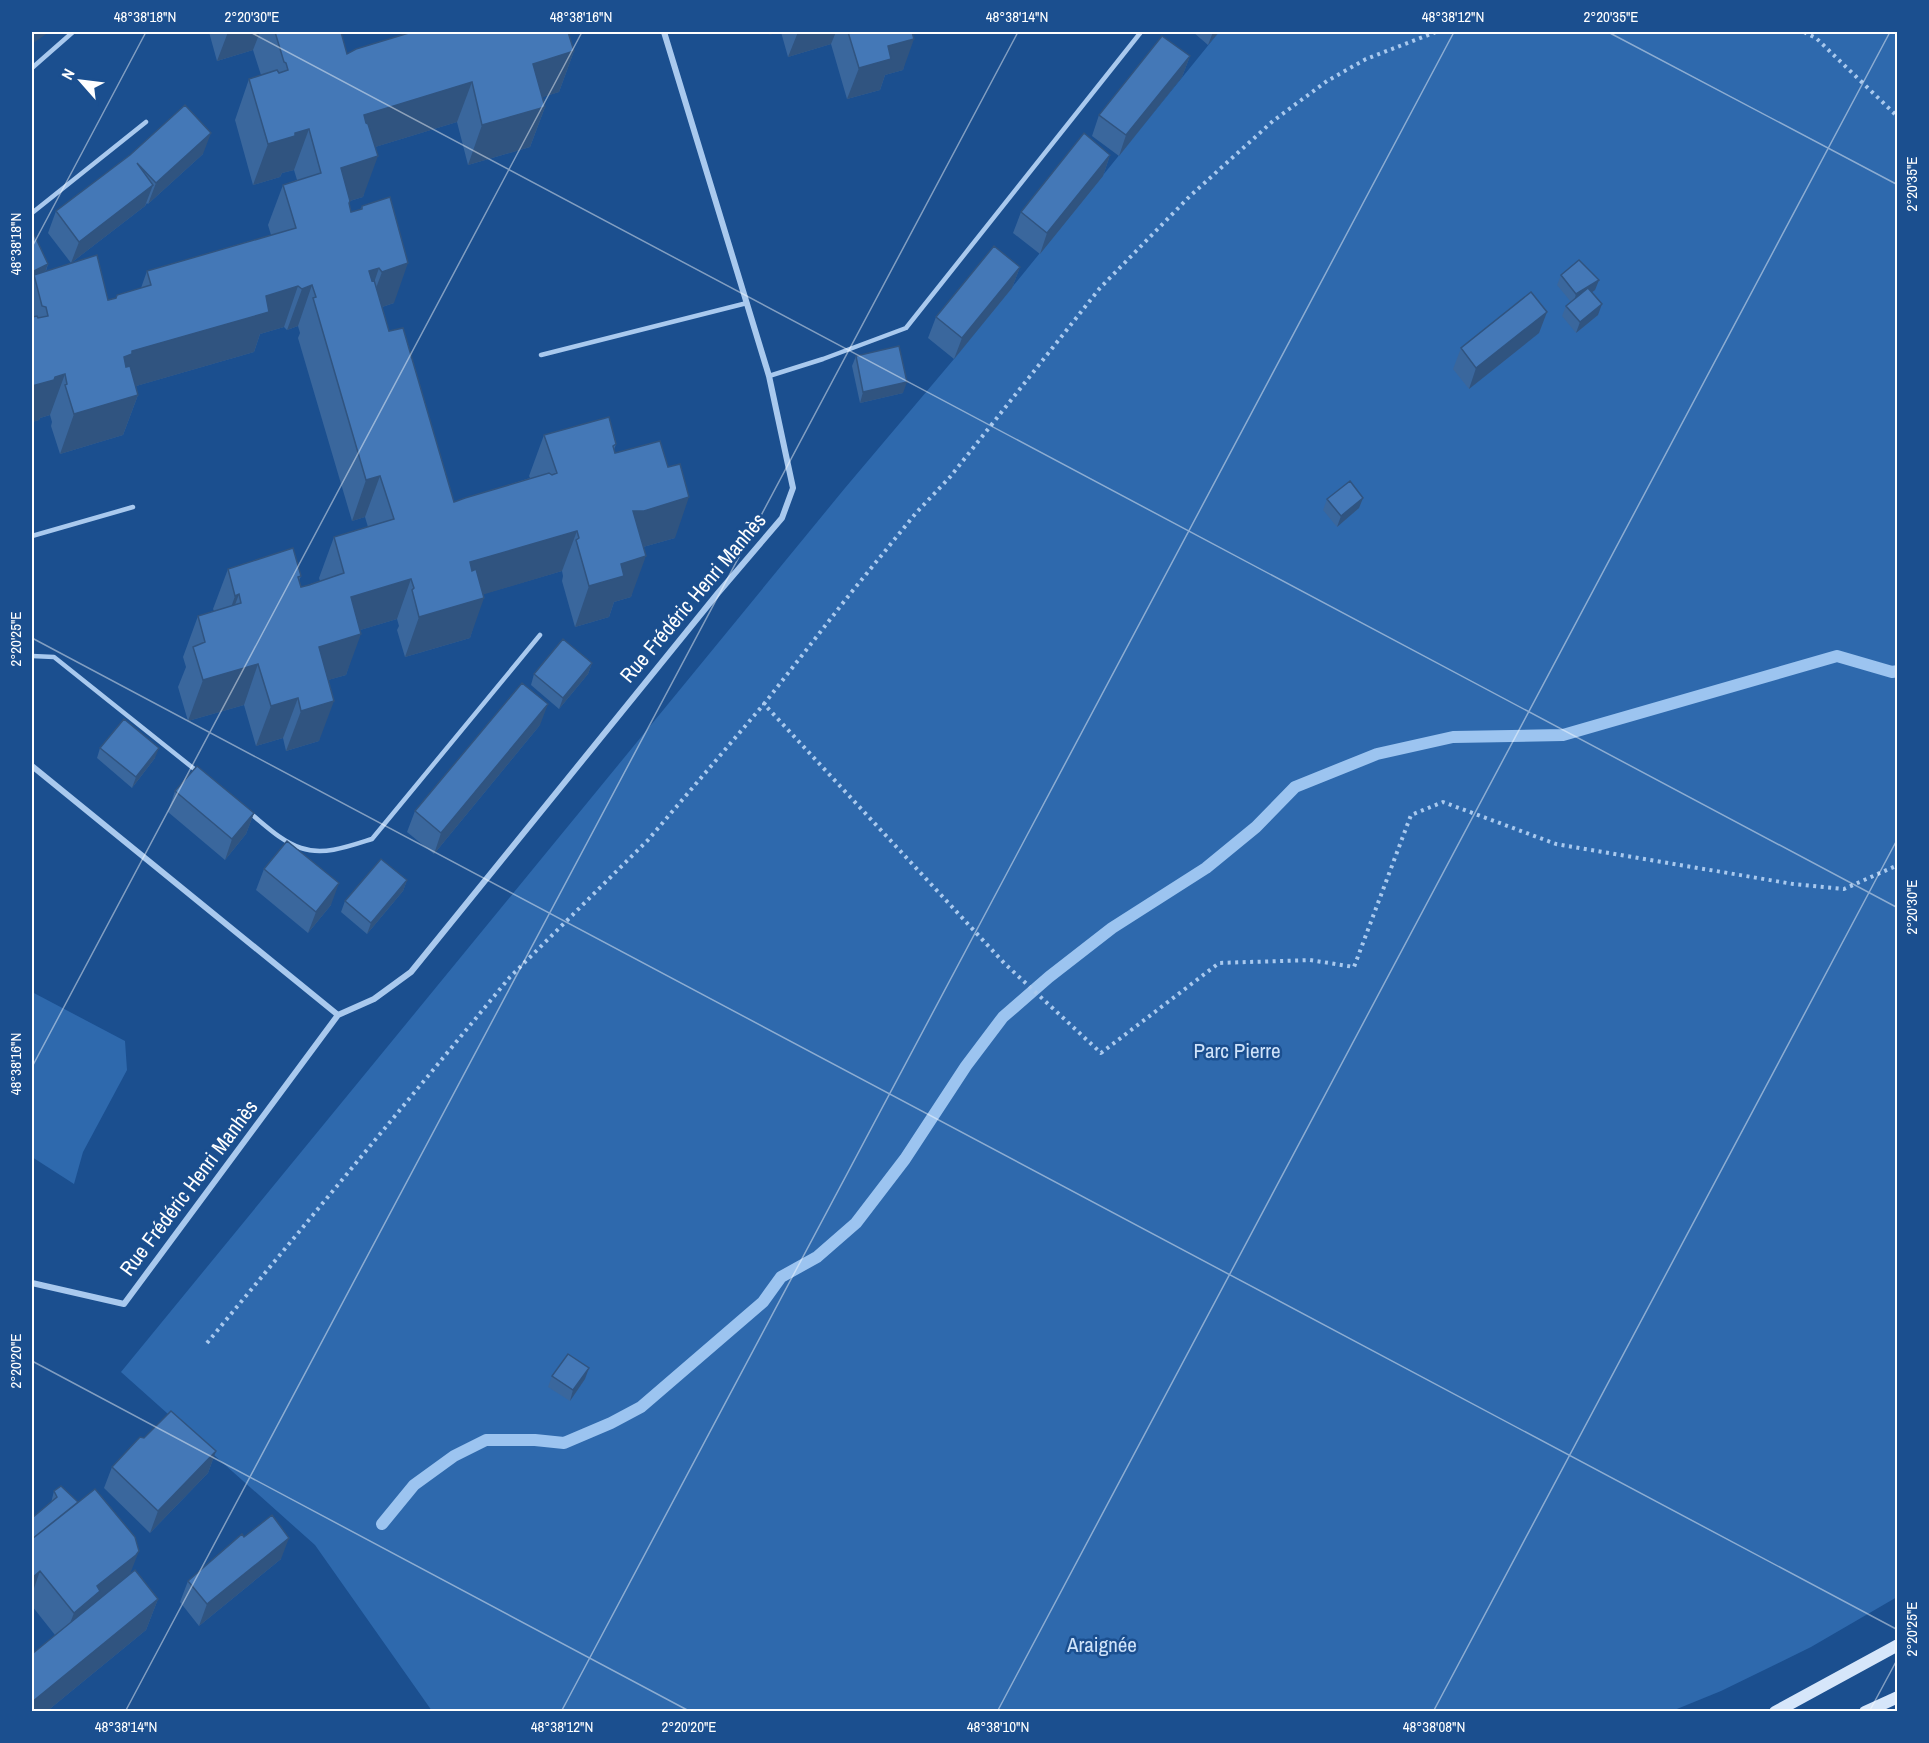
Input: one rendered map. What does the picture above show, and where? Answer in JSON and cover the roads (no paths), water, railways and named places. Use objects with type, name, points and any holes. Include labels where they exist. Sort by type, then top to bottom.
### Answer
[{"type":"main road","points":[[1775,1712],[1898,1645]]},
{"type":"main road","points":[[1865,1712],[1898,1697]]},
{"type":"street","name":"Rue Frédéric Henri Manhès","points":[[32,1283],[124,1304],[338,1015],[374,999],[411,972],[718,593],[782,518],[793,488],[769,376],[664,32]]},
{"type":"street","points":[[32,766],[338,1015]]},
{"type":"lane","points":[[32,68],[73,32]]},
{"type":"lane","points":[[769,376],[906,328],[1141,32]]},
{"type":"lane","points":[[32,213],[146,122]]},
{"type":"lane","points":[[541,355],[747,303]]},
{"type":"lane","points":[[32,536],[133,507]]},
{"type":"lane","points":[[242,806],[279,836],[301,849],[342,848],[372,839],[540,635]]},
{"type":"lane","points":[[32,656],[54,657],[204,777]]},
{"type":"waterway","points":[[382,1524],[414,1485],[454,1456],[486,1440],[535,1440],[564,1443],[641,1407],[763,1302],[781,1277],[817,1257],[856,1223],[905,1159],[966,1066],[1003,1017],[1049,977],[1112,928],[1206,868],[1256,827],[1295,787],[1377,754],[1453,737],[1563,735],[1837,656],[1892,672],[1898,671]]},
{"type":"park label","name":"Parc Pierre","points":[[1237,1051]]},
{"type":"park label","name":"Araignée","points":[[1102,1645]]}]
